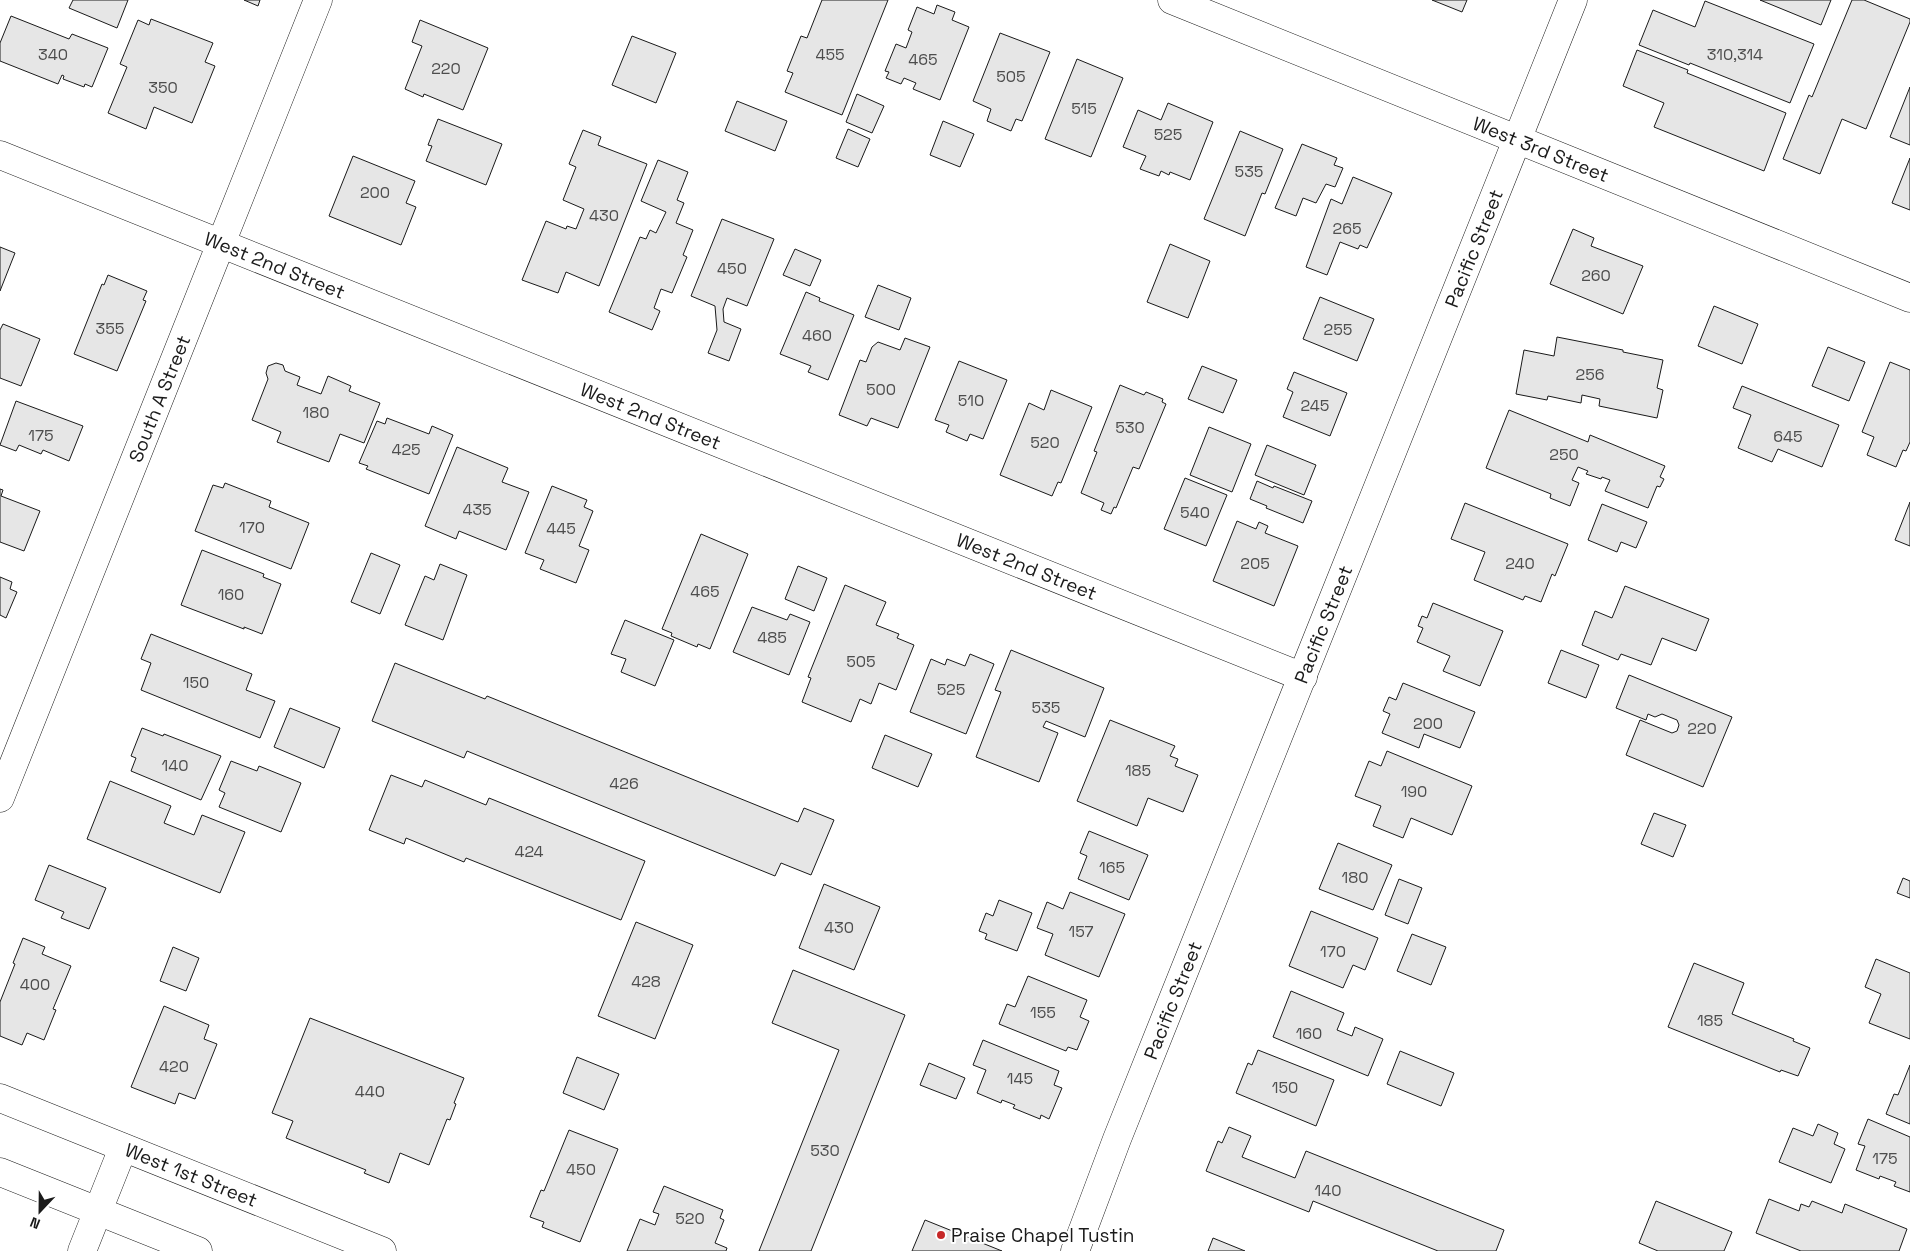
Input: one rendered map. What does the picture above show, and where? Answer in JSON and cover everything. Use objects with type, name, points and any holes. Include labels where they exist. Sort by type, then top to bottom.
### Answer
[{"type":"street","name":"South A Street","points":[[0,798],[318,0]]},
{"type":"street","name":"West 3rd Street","points":[[1172,0],[1910,298]]},
{"type":"street","name":"Pacific Street","points":[[1075,1251],[1086,1219],[1573,0]]},
{"type":"street","name":"West 2nd Street","points":[[0,155],[1302,677]]},
{"type":"street","name":"West 1st Street","points":[[0,1098],[382,1251]]},
{"type":"street","points":[[82,1251],[123,1148]]},
{"type":"street","points":[[0,1172],[198,1251]]},
{"type":"building","points":[[73,0],[128,0],[117,28],[69,8]]},
{"type":"building","points":[[244,0],[260,0],[258,6]]},
{"type":"building","points":[[822,0],[888,0],[842,115],[785,92],[793,73],[787,71],[801,36],[807,38]]},
{"type":"building","points":[[1432,0],[1467,0],[1462,12]]},
{"type":"building","points":[[1760,0],[1831,0],[1821,25]]},
{"type":"building","points":[[1852,0],[1864,0],[1910,19],[1910,22],[1866,129],[1842,119],[1820,174],[1783,159],[1809,95],[1812,97]]},
{"type":"building","points":[[1705,1],[1814,44],[1790,103],[1639,45],[1653,10],[1695,27]]},
{"type":"building","points":[[937,5],[955,12],[952,20],[969,27],[940,100],[913,89],[916,83],[904,78],[901,84],[886,78],[889,72],[885,71],[896,44],[906,48],[912,32],[908,30],[917,7],[934,14]]},
{"type":"building","points":[[11,16],[69,39],[72,34],[108,48],[92,87],[85,84],[84,87],[63,79],[64,76],[62,75],[58,84],[0,61],[0,43]]},
{"type":"building","points":[[151,19],[213,43],[205,62],[215,66],[192,123],[154,107],[146,129],[108,113],[127,67],[120,64],[138,20],[149,25]]},
{"type":"building","points":[[420,20],[488,48],[463,110],[424,94],[423,97],[405,89],[422,46],[412,42]]},
{"type":"building","points":[[1000,33],[1050,52],[1022,121],[1016,119],[1011,131],[987,121],[991,109],[973,101]]},
{"type":"building","points":[[632,36],[676,53],[656,103],[612,85]]},
{"type":"building","points":[[1637,50],[1688,70],[1687,73],[1786,113],[1764,171],[1654,127],[1664,103],[1623,86]]},
{"type":"building","points":[[1077,59],[1123,78],[1091,157],[1045,139]]},
{"type":"building","points":[[1910,87],[1910,145],[1890,137]]},
{"type":"building","points":[[857,94],[884,106],[872,133],[846,122]]},
{"type":"building","points":[[737,101],[787,121],[775,151],[725,131]]},
{"type":"building","points":[[1168,103],[1213,122],[1190,180],[1170,172],[1169,175],[1161,171],[1159,176],[1140,169],[1146,156],[1123,147],[1138,110],[1161,120]]},
{"type":"building","points":[[438,119],[502,144],[486,185],[426,161],[432,146],[428,145]]},
{"type":"building","points":[[943,121],[974,134],[960,167],[930,155]]},
{"type":"building","points":[[848,129],[870,139],[858,167],[836,158]]},
{"type":"building","points":[[583,130],[601,137],[598,145],[647,164],[599,286],[566,272],[558,293],[522,280],[546,221],[566,229],[567,226],[576,229],[584,209],[563,200],[576,167],[569,164]]},
{"type":"building","points":[[1240,131],[1283,149],[1265,194],[1262,193],[1245,236],[1204,219]]},
{"type":"building","points":[[1302,144],[1337,158],[1334,165],[1343,168],[1335,187],[1326,184],[1316,203],[1303,198],[1296,216],[1275,208]]},
{"type":"building","points":[[353,156],[415,181],[406,203],[416,207],[401,245],[329,216]]},
{"type":"building","points":[[1910,158],[1910,210],[1892,203]]},
{"type":"building","points":[[658,160],[688,172],[677,200],[684,203],[676,223],[693,230],[683,255],[687,257],[672,293],[661,289],[654,308],[660,311],[652,330],[609,312],[640,237],[646,239],[650,230],[656,233],[666,212],[641,201]]},
{"type":"building","points":[[1353,177],[1392,193],[1367,248],[1360,245],[1358,249],[1340,242],[1327,275],[1306,267],[1331,199],[1342,204]]},
{"type":"building","points":[[722,219],[774,239],[747,306],[727,298],[723,309],[724,322],[741,329],[729,361],[708,353],[717,330],[715,306],[691,296]]},
{"type":"building","points":[[1573,229],[1594,238],[1591,246],[1643,266],[1623,314],[1550,284]]},
{"type":"building","points":[[1170,244],[1210,261],[1188,318],[1147,302]]},
{"type":"building","points":[[0,247],[15,253],[0,291]]},
{"type":"building","points":[[795,249],[821,260],[810,286],[783,275]]},
{"type":"building","points":[[108,275],[147,291],[143,300],[146,301],[117,371],[74,354],[102,284],[104,285]]},
{"type":"building","points":[[878,285],[911,298],[899,330],[865,317]]},
{"type":"building","points":[[806,292],[820,298],[819,301],[854,315],[828,380],[808,372],[811,366],[780,354]]},
{"type":"building","points":[[1320,297],[1374,319],[1357,361],[1303,339]]},
{"type":"building","points":[[1714,306],[1758,324],[1742,364],[1698,346]]},
{"type":"building","points":[[3,324],[40,339],[21,386],[0,378],[0,330]]},
{"type":"building","points":[[1557,337],[1663,360],[1657,388],[1663,390],[1657,418],[1599,406],[1600,399],[1582,395],[1581,403],[1548,396],[1547,400],[1516,394],[1524,350],[1554,356]]},
{"type":"building","points":[[905,338],[930,347],[898,428],[871,418],[867,426],[839,415],[860,360],[866,362],[872,347],[878,342],[900,350]]},
{"type":"building","points":[[1828,347],[1865,362],[1849,401],[1812,386]]},
{"type":"building","points":[[959,361],[1007,380],[983,439],[970,434],[967,441],[946,432],[949,425],[935,420]]},
{"type":"building","points":[[1890,362],[1910,370],[1910,442],[1906,451],[1903,450],[1896,467],[1867,455],[1874,437],[1862,432]]},
{"type":"building","points":[[276,363],[283,365],[285,371],[300,377],[297,385],[321,394],[328,376],[351,386],[349,391],[380,403],[364,443],[340,434],[329,462],[277,442],[281,432],[252,420],[268,379],[266,373],[268,366]]},
{"type":"building","points":[[1202,366],[1237,380],[1223,413],[1188,399]]},
{"type":"building","points":[[1294,372],[1347,393],[1330,436],[1283,417],[1293,392],[1287,389]]},
{"type":"building","points":[[1120,385],[1144,395],[1146,392],[1163,399],[1162,402],[1166,404],[1139,469],[1133,467],[1116,508],[1114,507],[1111,514],[1101,510],[1104,503],[1081,493],[1097,452],[1094,451]]},
{"type":"building","points":[[1742,386],[1839,425],[1822,467],[1778,449],[1772,462],[1738,448],[1751,415],[1733,408]]},
{"type":"building","points":[[1051,390],[1092,407],[1061,483],[1058,482],[1052,496],[1000,475],[1029,403],[1044,410]]},
{"type":"building","points":[[16,401],[83,426],[69,461],[43,450],[41,454],[19,445],[16,451],[0,445]]},
{"type":"building","points":[[1509,410],[1588,442],[1590,435],[1665,466],[1660,477],[1664,479],[1660,487],[1657,486],[1648,508],[1605,491],[1610,480],[1586,474],[1588,471],[1578,467],[1572,480],[1579,483],[1570,506],[1550,498],[1551,494],[1486,468]]},
{"type":"building","points":[[387,418],[429,434],[432,426],[453,435],[429,494],[366,469],[368,466],[359,463],[377,421],[385,424]]},
{"type":"building","points":[[1209,427],[1251,444],[1232,492],[1190,475]]},
{"type":"building","points":[[1267,445],[1316,465],[1304,495],[1255,475]]},
{"type":"building","points":[[457,447],[508,468],[502,482],[529,492],[506,550],[459,531],[456,539],[425,526]]},
{"type":"building","points":[[1185,478],[1227,495],[1206,546],[1164,529]]},
{"type":"building","points":[[1257,481],[1312,501],[1303,523],[1266,508],[1267,506],[1250,499]]},
{"type":"building","points":[[225,483],[271,501],[269,507],[309,523],[291,569],[195,531],[213,485],[223,488]]},
{"type":"building","points":[[552,486],[587,500],[584,507],[593,511],[579,546],[589,550],[576,583],[540,569],[544,560],[525,553]]},
{"type":"building","points":[[0,489],[3,490],[1,496],[40,511],[24,551],[0,542]]},
{"type":"building","points":[[1910,502],[1910,546],[1895,540]]},
{"type":"building","points":[[1465,503],[1568,544],[1555,576],[1552,574],[1541,602],[1525,596],[1523,600],[1474,580],[1485,552],[1451,539]]},
{"type":"building","points":[[1602,504],[1647,522],[1636,548],[1621,542],[1617,552],[1588,540]]},
{"type":"building","points":[[1237,521],[1256,529],[1259,522],[1268,526],[1265,533],[1298,546],[1274,606],[1213,581]]},
{"type":"building","points":[[701,534],[748,554],[710,649],[698,644],[697,647],[671,636],[672,633],[662,629]]},
{"type":"building","points":[[202,550],[264,574],[263,577],[281,584],[262,634],[181,605]]},
{"type":"building","points":[[371,553],[400,565],[380,614],[351,602]]},
{"type":"building","points":[[440,564],[467,575],[443,640],[405,625],[425,576],[434,580]]},
{"type":"building","points":[[798,566],[827,578],[814,611],[785,599]]},
{"type":"building","points":[[0,577],[12,582],[10,589],[17,592],[6,618],[0,615]]},
{"type":"building","points":[[845,585],[886,602],[876,625],[899,634],[897,638],[914,645],[896,690],[879,683],[871,704],[860,699],[851,722],[802,702],[811,678],[808,677]]},
{"type":"building","points":[[1625,586],[1709,619],[1696,651],[1662,638],[1651,665],[1621,654],[1618,660],[1582,645],[1595,611],[1612,618]]},
{"type":"building","points":[[1433,603],[1503,631],[1480,686],[1443,671],[1450,656],[1417,642],[1423,628],[1418,626],[1422,616],[1427,618]]},
{"type":"building","points":[[752,607],[787,620],[790,614],[810,622],[789,675],[733,652]]},
{"type":"building","points":[[625,620],[674,640],[655,686],[621,672],[626,659],[611,654]]},
{"type":"building","points":[[151,634],[252,674],[246,690],[275,701],[260,738],[141,690],[151,663],[141,659]]},
{"type":"building","points":[[1011,650],[1104,688],[1085,737],[1046,721],[1043,727],[1058,733],[1039,782],[976,757],[1001,692],[995,690]]},
{"type":"building","points":[[1561,650],[1599,665],[1586,698],[1548,683]]},
{"type":"building","points":[[970,654],[994,664],[966,734],[910,712],[931,659],[945,665],[947,659],[965,666]]},
{"type":"building","points":[[395,663],[485,699],[487,696],[798,822],[804,808],[834,820],[811,875],[781,863],[775,876],[467,751],[464,758],[372,721]]},
{"type":"building","points":[[1629,675],[1732,717],[1703,787],[1626,755],[1640,720],[1672,733],[1677,731],[1679,725],[1677,720],[1662,714],[1655,717],[1648,714],[1646,720],[1616,708]]},
{"type":"building","points":[[1403,683],[1475,712],[1460,748],[1424,734],[1419,748],[1382,733],[1390,714],[1383,711],[1389,697],[1396,700]]},
{"type":"building","points":[[290,708],[340,728],[324,768],[274,747]]},
{"type":"building","points":[[1110,720],[1175,746],[1170,756],[1178,759],[1175,766],[1198,775],[1183,812],[1148,798],[1137,826],[1077,801]]},
{"type":"building","points":[[142,728],[163,736],[164,734],[221,756],[201,800],[131,771],[136,758],[131,756]]},
{"type":"building","points":[[885,735],[932,754],[918,787],[872,768]]},
{"type":"building","points":[[1387,751],[1472,786],[1452,835],[1411,818],[1403,838],[1373,826],[1381,806],[1355,796],[1369,761],[1381,766]]},
{"type":"building","points":[[231,761],[257,771],[259,766],[301,783],[281,832],[219,807],[225,793],[219,790]]},
{"type":"building","points":[[391,775],[422,787],[425,780],[486,805],[489,798],[645,861],[621,920],[466,858],[464,862],[406,838],[404,844],[369,830]]},
{"type":"building","points":[[110,781],[171,806],[164,823],[194,835],[202,815],[245,832],[220,893],[87,839]]},
{"type":"building","points":[[1654,813],[1686,825],[1673,857],[1641,844]]},
{"type":"building","points":[[1089,831],[1148,855],[1129,900],[1078,879],[1087,856],[1080,853]]},
{"type":"building","points":[[1338,843],[1392,865],[1373,910],[1319,889]]},
{"type":"building","points":[[49,865],[106,888],[89,929],[61,918],[64,912],[35,900]]},
{"type":"building","points":[[1903,878],[1910,881],[1910,898],[1897,893]]},
{"type":"building","points":[[1399,879],[1422,888],[1408,924],[1385,915]]},
{"type":"building","points":[[824,884],[880,907],[854,970],[799,948]]},
{"type":"building","points":[[1070,892],[1125,914],[1099,977],[1045,955],[1053,934],[1037,928],[1047,902],[1063,909]]},
{"type":"building","points":[[999,900],[1032,913],[1017,951],[985,939],[987,934],[979,931],[986,913],[993,916]]},
{"type":"building","points":[[1311,911],[1378,938],[1365,970],[1353,965],[1343,988],[1289,966]]},
{"type":"building","points":[[636,922],[693,945],[655,1039],[598,1016]]},
{"type":"building","points":[[1412,934],[1446,947],[1431,985],[1397,971]]},
{"type":"building","points":[[23,938],[45,947],[42,954],[71,966],[53,1009],[56,1010],[44,1040],[27,1033],[22,1045],[0,1036],[0,1002]]},
{"type":"building","points":[[173,947],[199,958],[186,991],[160,981]]},
{"type":"building","points":[[1876,959],[1910,973],[1910,1039],[1869,1023],[1881,994],[1865,987]]},
{"type":"building","points":[[1694,963],[1744,983],[1732,1014],[1794,1039],[1793,1041],[1810,1048],[1798,1076],[1781,1070],[1780,1072],[1668,1027]]},
{"type":"building","points":[[793,970],[905,1015],[811,1251],[759,1251],[839,1050],[772,1023]]},
{"type":"building","points":[[1028,976],[1087,1000],[1080,1017],[1089,1021],[1077,1050],[1068,1047],[1066,1051],[999,1024],[1007,1004],[1015,1007]]},
{"type":"building","points":[[1291,991],[1344,1013],[1337,1030],[1352,1036],[1355,1027],[1383,1039],[1368,1076],[1273,1037]]},
{"type":"building","points":[[164,1006],[209,1025],[204,1039],[217,1044],[195,1099],[179,1093],[175,1104],[131,1087]]},
{"type":"building","points":[[310,1018],[464,1078],[454,1103],[456,1104],[450,1120],[447,1119],[429,1165],[400,1153],[389,1183],[364,1173],[366,1170],[286,1138],[293,1121],[272,1113]]},
{"type":"building","points":[[983,1040],[1059,1071],[1054,1085],[1062,1088],[1049,1119],[1041,1115],[1040,1119],[1013,1108],[1015,1105],[1002,1100],[1001,1103],[977,1093],[986,1070],[973,1065]]},
{"type":"building","points":[[1258,1050],[1334,1080],[1316,1126],[1236,1093],[1248,1063],[1252,1065]]},
{"type":"building","points":[[1400,1051],[1454,1073],[1441,1106],[1387,1084]]},
{"type":"building","points":[[577,1057],[619,1074],[604,1110],[563,1093]]},
{"type":"building","points":[[929,1063],[965,1078],[956,1099],[920,1085]]},
{"type":"building","points":[[1910,1065],[1910,1124],[1886,1114],[1894,1094],[1898,1095]]},
{"type":"building","points":[[1868,1119],[1910,1137],[1910,1192],[1894,1186],[1896,1182],[1880,1176],[1879,1179],[1856,1170],[1865,1146],[1858,1144]]},
{"type":"building","points":[[1818,1124],[1838,1133],[1834,1144],[1845,1149],[1831,1183],[1779,1162],[1793,1128],[1813,1136]]},
{"type":"building","points":[[1229,1127],[1251,1136],[1242,1157],[1295,1178],[1306,1151],[1504,1230],[1496,1251],[1438,1251],[1313,1201],[1309,1212],[1206,1171],[1218,1141],[1222,1143]]},
{"type":"building","points":[[569,1130],[618,1149],[580,1242],[542,1227],[544,1222],[530,1217],[541,1190],[544,1191]]},
{"type":"building","points":[[664,1186],[723,1210],[720,1218],[724,1220],[715,1243],[727,1248],[726,1251],[627,1251],[640,1219],[655,1225],[659,1214],[653,1212]]},
{"type":"building","points":[[1769,1199],[1799,1211],[1801,1204],[1809,1207],[1812,1201],[1842,1213],[1845,1204],[1907,1229],[1899,1251],[1801,1251],[1756,1233]]},
{"type":"building","points":[[1656,1201],[1732,1232],[1724,1251],[1658,1251],[1639,1243]]},
{"type":"building","name":"Praise Chapel Tustin","points":[[925,1220],[1002,1251],[912,1251]]},
{"type":"building","points":[[1213,1238],[1245,1251],[1208,1251]]},
{"type":"place","name":"Praise Chapel Tustin","points":[[941,1235]]}]
